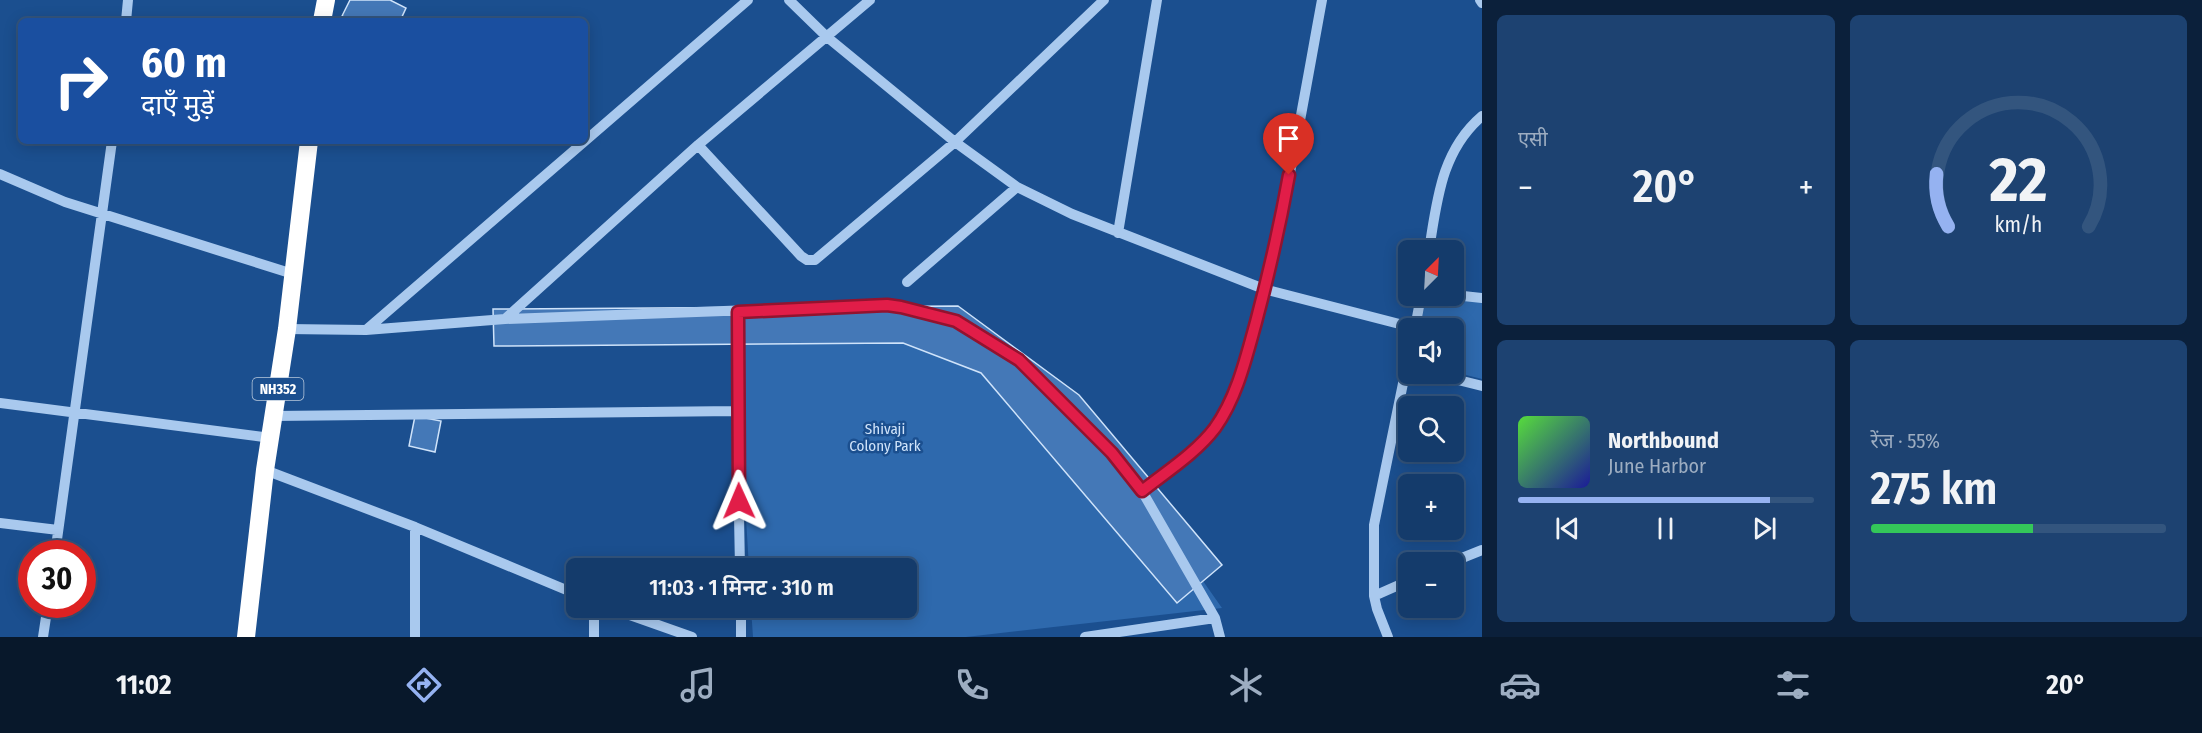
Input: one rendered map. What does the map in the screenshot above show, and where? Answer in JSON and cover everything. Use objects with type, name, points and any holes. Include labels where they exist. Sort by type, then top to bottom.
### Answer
[{"type":"highway","points":[[323,18],[326,0]]},
{"type":"highway","name":"NH352","points":[[246,637],[265,470],[287,329],[309,144]]},
{"type":"street","points":[[126,18],[128,0]]},
{"type":"street","points":[[588,138],[748,0]]},
{"type":"street","points":[[789,0],[827,37],[955,142],[1017,187],[1118,233],[1264,289],[1398,324]]},
{"type":"street","points":[[505,319],[698,145],[870,0]]},
{"type":"street","points":[[698,145],[801,256],[811,261],[818,258],[955,142],[1104,0]]},
{"type":"street","points":[[1118,233],[1157,0]]},
{"type":"street","points":[[1142,491],[1206,438],[1220,420],[1245,363],[1276,241],[1322,0]]},
{"type":"street","points":[[1431,240],[1446,165],[1456,146],[1482,116]]},
{"type":"street","points":[[57,540],[112,144]]},
{"type":"street","points":[[366,330],[582,144]]},
{"type":"street","points":[[0,174],[48,195],[293,274]]},
{"type":"street","points":[[907,282],[1017,187]]},
{"type":"street","points":[[1464,296],[1482,298]]},
{"type":"street","points":[[287,329],[366,330],[505,319],[887,305],[956,321],[1019,360],[1112,453],[1142,491],[1215,618],[1220,637]]},
{"type":"street","points":[[738,312],[740,558]]},
{"type":"street","points":[[1464,382],[1482,386]]},
{"type":"street","points":[[1388,637],[1374,596],[1374,525],[1404,384]]},
{"type":"street","points":[[0,403],[271,438]]},
{"type":"street","points":[[274,416],[737,411]]},
{"type":"street","points":[[265,470],[415,527],[566,590]]},
{"type":"street","points":[[0,523],[58,530]]},
{"type":"street","points":[[415,527],[415,637]]},
{"type":"street","points":[[1464,557],[1482,550]]},
{"type":"street","points":[[1374,596],[1398,585]]},
{"type":"street","points":[[44,637],[46,618]]},
{"type":"street","points":[[594,618],[594,637]]},
{"type":"street","points":[[638,618],[692,637]]},
{"type":"street","points":[[741,618],[741,637]]},
{"type":"street","points":[[1085,637],[1215,618]]},
{"type":"green space","points":[[1464,301],[1482,302],[1482,379],[1464,374],[1464,318],[1422,318],[1424,306],[1464,306]]},
{"type":"green space","name":"Shivaji Colony Park","points":[[901,307],[1134,483],[1222,608],[966,637],[753,637],[752,618],[917,618],[917,558],[748,558],[739,401],[738,312]]},
{"type":"building","points":[[350,0],[390,0],[406,8],[401,18],[347,18],[342,16]]},
{"type":"building","points":[[958,306],[1079,395],[1222,565],[1177,603],[981,373],[903,343],[494,346],[493,309]]},
{"type":"building","points":[[415,416],[441,421],[435,452],[409,446]]},
{"type":"route","points":[[739,501],[738,312],[887,305],[956,321],[1019,360],[1112,453],[1142,491],[1206,438],[1220,420],[1237,386],[1276,241],[1289,175]]}]
